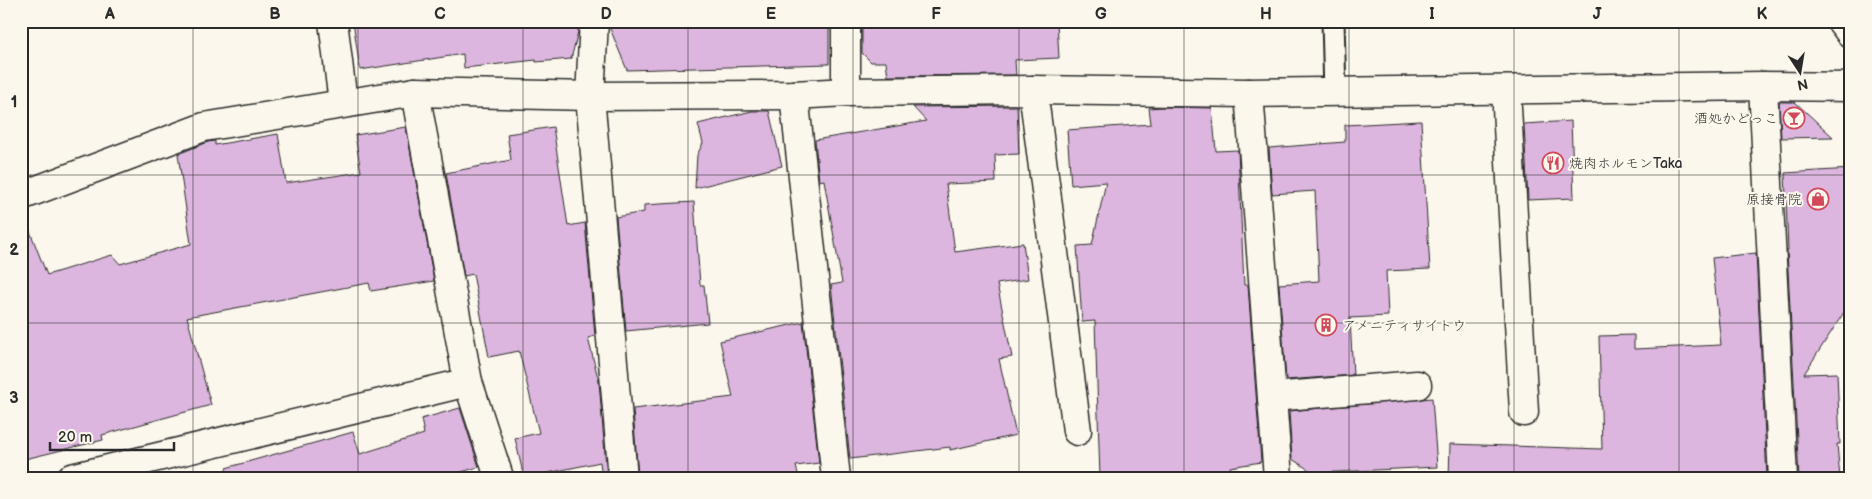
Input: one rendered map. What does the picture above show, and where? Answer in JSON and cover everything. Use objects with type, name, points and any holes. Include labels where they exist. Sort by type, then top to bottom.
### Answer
[{"type":"street","points":[[333,21],[343,103]]},
{"type":"street","points":[[594,21],[590,96],[622,478]]},
{"type":"street","points":[[846,21],[846,92]]},
{"type":"street","points":[[1841,21],[1851,34]]},
{"type":"street","points":[[1763,86],[1783,478]]},
{"type":"street","points":[[21,196],[204,127],[415,92],[590,96],[794,95],[846,92],[1033,90],[1250,94],[1851,86]]},
{"type":"street","points":[[1033,90],[1077,431]]},
{"type":"street","points":[[1506,90],[1524,412]]},
{"type":"street","points":[[415,92],[468,382],[499,477],[497,478]]},
{"type":"street","points":[[1250,94],[1278,478]]},
{"type":"street","points":[[794,95],[836,478]]},
{"type":"street","points":[[71,478],[468,382]]},
{"type":"street","points":[[1272,397],[1417,385]]},
{"type":"lane","points":[[1333,21],[1335,93]]},
{"type":"building","points":[[353,21],[578,21],[578,32],[571,59],[536,62],[536,60],[464,68],[463,54],[360,70]]},
{"type":"building","points":[[610,21],[829,21],[829,64],[627,70],[609,26]]},
{"type":"building","points":[[862,21],[1057,21],[1059,58],[1015,60],[1016,75],[888,76],[886,62],[871,62],[862,53]]},
{"type":"building","points":[[1779,102],[1795,102],[1833,137],[1781,138]]},
{"type":"building","points":[[1017,106],[1019,154],[995,155],[996,182],[946,184],[955,252],[1023,243],[1028,279],[997,284],[1012,357],[999,359],[1016,435],[950,450],[950,447],[850,459],[831,285],[842,283],[824,180],[819,181],[815,140],[926,121],[913,107]]},
{"type":"building","points":[[1149,108],[1212,108],[1216,151],[1238,150],[1244,285],[1248,285],[1261,462],[1230,467],[1232,478],[1100,478],[1095,321],[1082,322],[1077,246],[1092,245],[1106,182],[1071,185],[1067,130],[1151,124]]},
{"type":"building","points":[[752,111],[769,111],[782,166],[695,188],[697,155],[703,143],[698,124]]},
{"type":"building","points":[[1421,121],[1430,269],[1386,271],[1388,316],[1350,318],[1353,375],[1286,380],[1279,284],[1319,281],[1315,191],[1272,194],[1269,148],[1345,142],[1345,125]]},
{"type":"building","points":[[1571,121],[1574,198],[1528,200],[1524,124]]},
{"type":"building","points":[[406,127],[434,281],[371,291],[369,283],[187,317],[211,405],[102,435],[103,440],[21,460],[21,216],[24,216],[47,275],[112,255],[120,264],[191,244],[178,154],[208,142],[215,141],[215,145],[278,134],[286,183],[361,172],[355,135]]},
{"type":"building","points":[[553,127],[568,226],[585,223],[595,336],[588,338],[599,382],[607,478],[602,478],[600,462],[524,478],[515,438],[539,433],[519,351],[489,357],[473,274],[464,276],[446,173],[511,160],[507,134]]},
{"type":"building","points":[[1851,169],[1850,303],[1804,374],[1837,373],[1840,444],[1837,444],[1840,478],[1799,478],[1787,250],[1785,173]]},
{"type":"building","points":[[694,202],[700,285],[704,285],[708,323],[626,331],[616,217],[644,212],[644,205]]},
{"type":"building","points":[[1756,253],[1767,478],[1449,478],[1450,444],[1602,449],[1599,336],[1634,335],[1634,349],[1721,345],[1712,258]]},
{"type":"building","points":[[803,322],[819,463],[796,466],[799,478],[638,478],[633,409],[733,397],[720,341]]},
{"type":"building","points":[[1432,398],[1437,467],[1314,473],[1292,459],[1289,411]]},
{"type":"building","points":[[460,408],[479,467],[440,478],[227,478],[226,468],[353,432],[360,454],[424,434],[421,419]]},
{"type":"place","name":"酒処かどっこ","points":[[1794,118]]},
{"type":"place","name":"焼肉ホルモンTaka","points":[[1553,163]]},
{"type":"place","name":"原接骨院","points":[[1818,199]]},
{"type":"place","name":"アメニティサイトウ","points":[[1326,325]]}]
